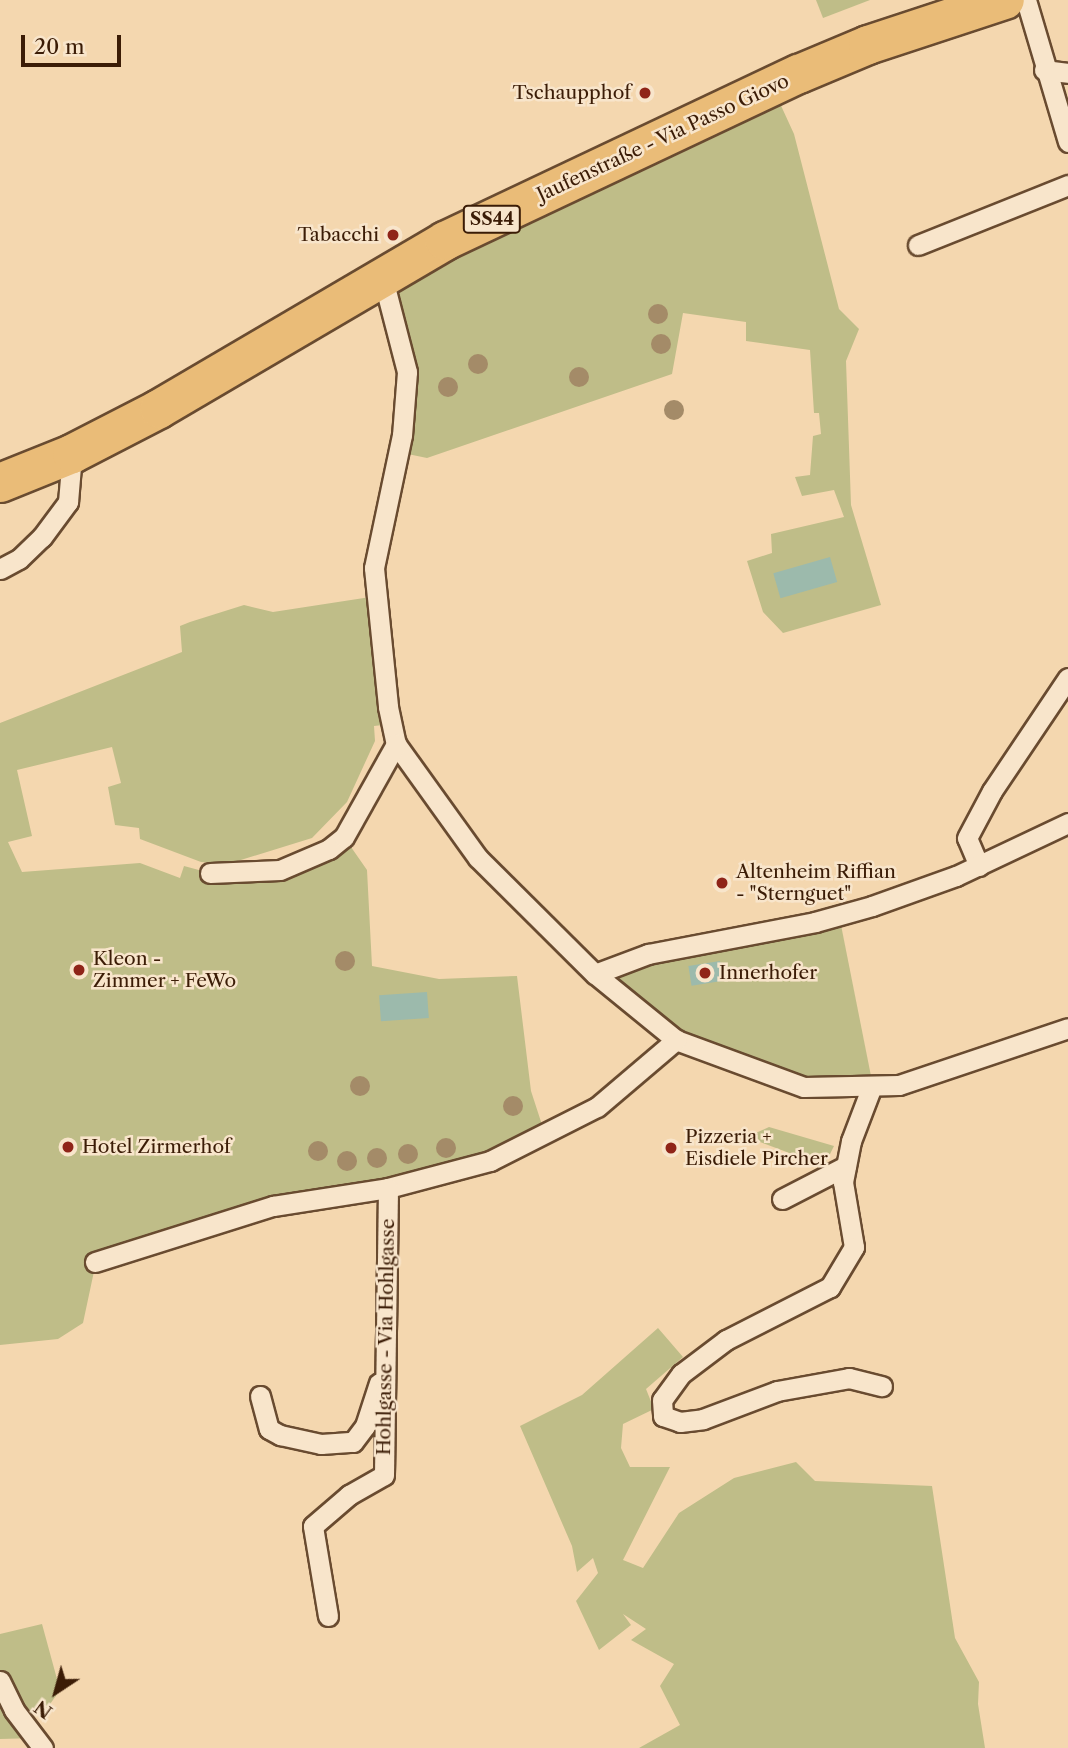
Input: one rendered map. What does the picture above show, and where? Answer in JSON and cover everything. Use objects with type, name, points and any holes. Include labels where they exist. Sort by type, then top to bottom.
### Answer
[{"type":"main road","name":"Jaufenstraße - Via Passo Giovo","points":[[0,483],[72,454],[159,409],[382,275],[799,74],[868,45],[1005,0]]},
{"type":"lane","points":[[1026,0],[1044,70],[1068,142]]},
{"type":"lane","points":[[1044,70],[1068,73]]},
{"type":"lane","points":[[918,245],[1068,186]]},
{"type":"lane","points":[[382,275],[407,372],[402,435],[374,568],[396,744],[478,858],[595,974],[676,1040],[804,1087],[899,1085],[1068,1028]]},
{"type":"lane","points":[[0,569],[35,544],[68,502],[72,454]]},
{"type":"lane","points":[[979,866],[967,838],[992,791],[1068,678]]},
{"type":"lane","points":[[210,873],[280,870],[328,849],[344,837],[396,744]]},
{"type":"lane","points":[[595,974],[648,954],[839,915],[979,866],[1068,823]]},
{"type":"lane","name":"Hohlgasse - Via Hohlgasse","points":[[95,1262],[273,1206],[388,1188],[490,1161],[597,1107],[676,1040]]},
{"type":"lane","points":[[872,1086],[843,1182],[854,1247],[830,1287],[726,1340],[690,1368],[663,1400],[663,1416],[680,1422],[703,1419],[777,1391],[849,1378],[882,1386]]},
{"type":"lane","points":[[782,1199],[846,1166]]},
{"type":"lane","name":"Hohlgasse - Via Hohlgasse","points":[[328,1616],[313,1526],[349,1495],[384,1475],[388,1188]]},
{"type":"lane","points":[[260,1396],[269,1429],[280,1435],[321,1444],[353,1442],[365,1426],[387,1359]]},
{"type":"lane","points":[[0,1681],[14,1710],[43,1748]]},
{"type":"shaded area","points":[[816,0],[870,0],[823,18]]},
{"type":"shaded area","points":[[772,86],[794,134],[839,309],[859,329],[846,361],[851,505],[881,605],[783,633],[763,612],[747,561],[772,553],[771,534],[844,517],[834,490],[802,496],[795,477],[810,475],[813,436],[821,434],[819,413],[814,413],[810,350],[746,341],[746,322],[683,313],[672,374],[427,458],[398,452],[407,372],[382,275]]},
{"type":"shaded area","points":[[830,557],[837,582],[780,598],[773,573]]},
{"type":"shaded area","points":[[377,596],[392,724],[374,726],[375,741],[347,802],[312,838],[228,864],[201,862],[140,839],[139,828],[115,825],[108,787],[121,783],[112,747],[17,770],[32,836],[8,842],[22,872],[140,863],[180,878],[184,866],[210,873],[251,874],[344,837],[367,870],[372,966],[439,979],[517,976],[531,1091],[545,1134],[490,1161],[340,1193],[96,1262],[83,1323],[58,1339],[0,1345],[0,723],[182,652],[180,626],[190,622],[244,605],[273,612]]},
{"type":"shaded area","points":[[839,915],[871,1076],[804,1087],[676,1040],[595,974]]},
{"type":"shaded area","points":[[720,961],[723,981],[692,986],[688,966]]},
{"type":"shaded area","points":[[427,992],[429,1018],[381,1021],[379,995]]},
{"type":"shaded area","points":[[769,1127],[834,1146],[824,1166],[747,1137]]},
{"type":"shaded area","points":[[658,1328],[683,1357],[646,1389],[654,1409],[623,1424],[621,1448],[630,1467],[670,1467],[623,1560],[643,1568],[679,1513],[734,1478],[796,1462],[815,1481],[932,1486],[955,1638],[979,1682],[978,1704],[985,1748],[639,1748],[680,1725],[660,1686],[674,1664],[631,1640],[646,1629],[623,1614],[631,1625],[599,1650],[576,1601],[598,1573],[593,1558],[577,1572],[572,1546],[520,1426],[582,1395]]},
{"type":"shaded area","points":[[42,1624],[60,1690],[48,1707],[21,1717],[37,1738],[0,1739],[0,1634]]},
{"type":"place","name":"Tschaupphof","points":[[645,93]]},
{"type":"place","name":"Tabacchi","points":[[393,235]]},
{"type":"place","name":"Altenheim Riffian - \"Sternguet\"","points":[[722,883]]},
{"type":"place","name":"Kleon - Zimmer + FeWo","points":[[79,970]]},
{"type":"place","name":"Innerhofer","points":[[705,973]]},
{"type":"place","name":"Hotel Zirmerhof","points":[[68,1147]]},
{"type":"place","name":"Pizzeria + Eisdiele Pircher","points":[[671,1148]]}]
